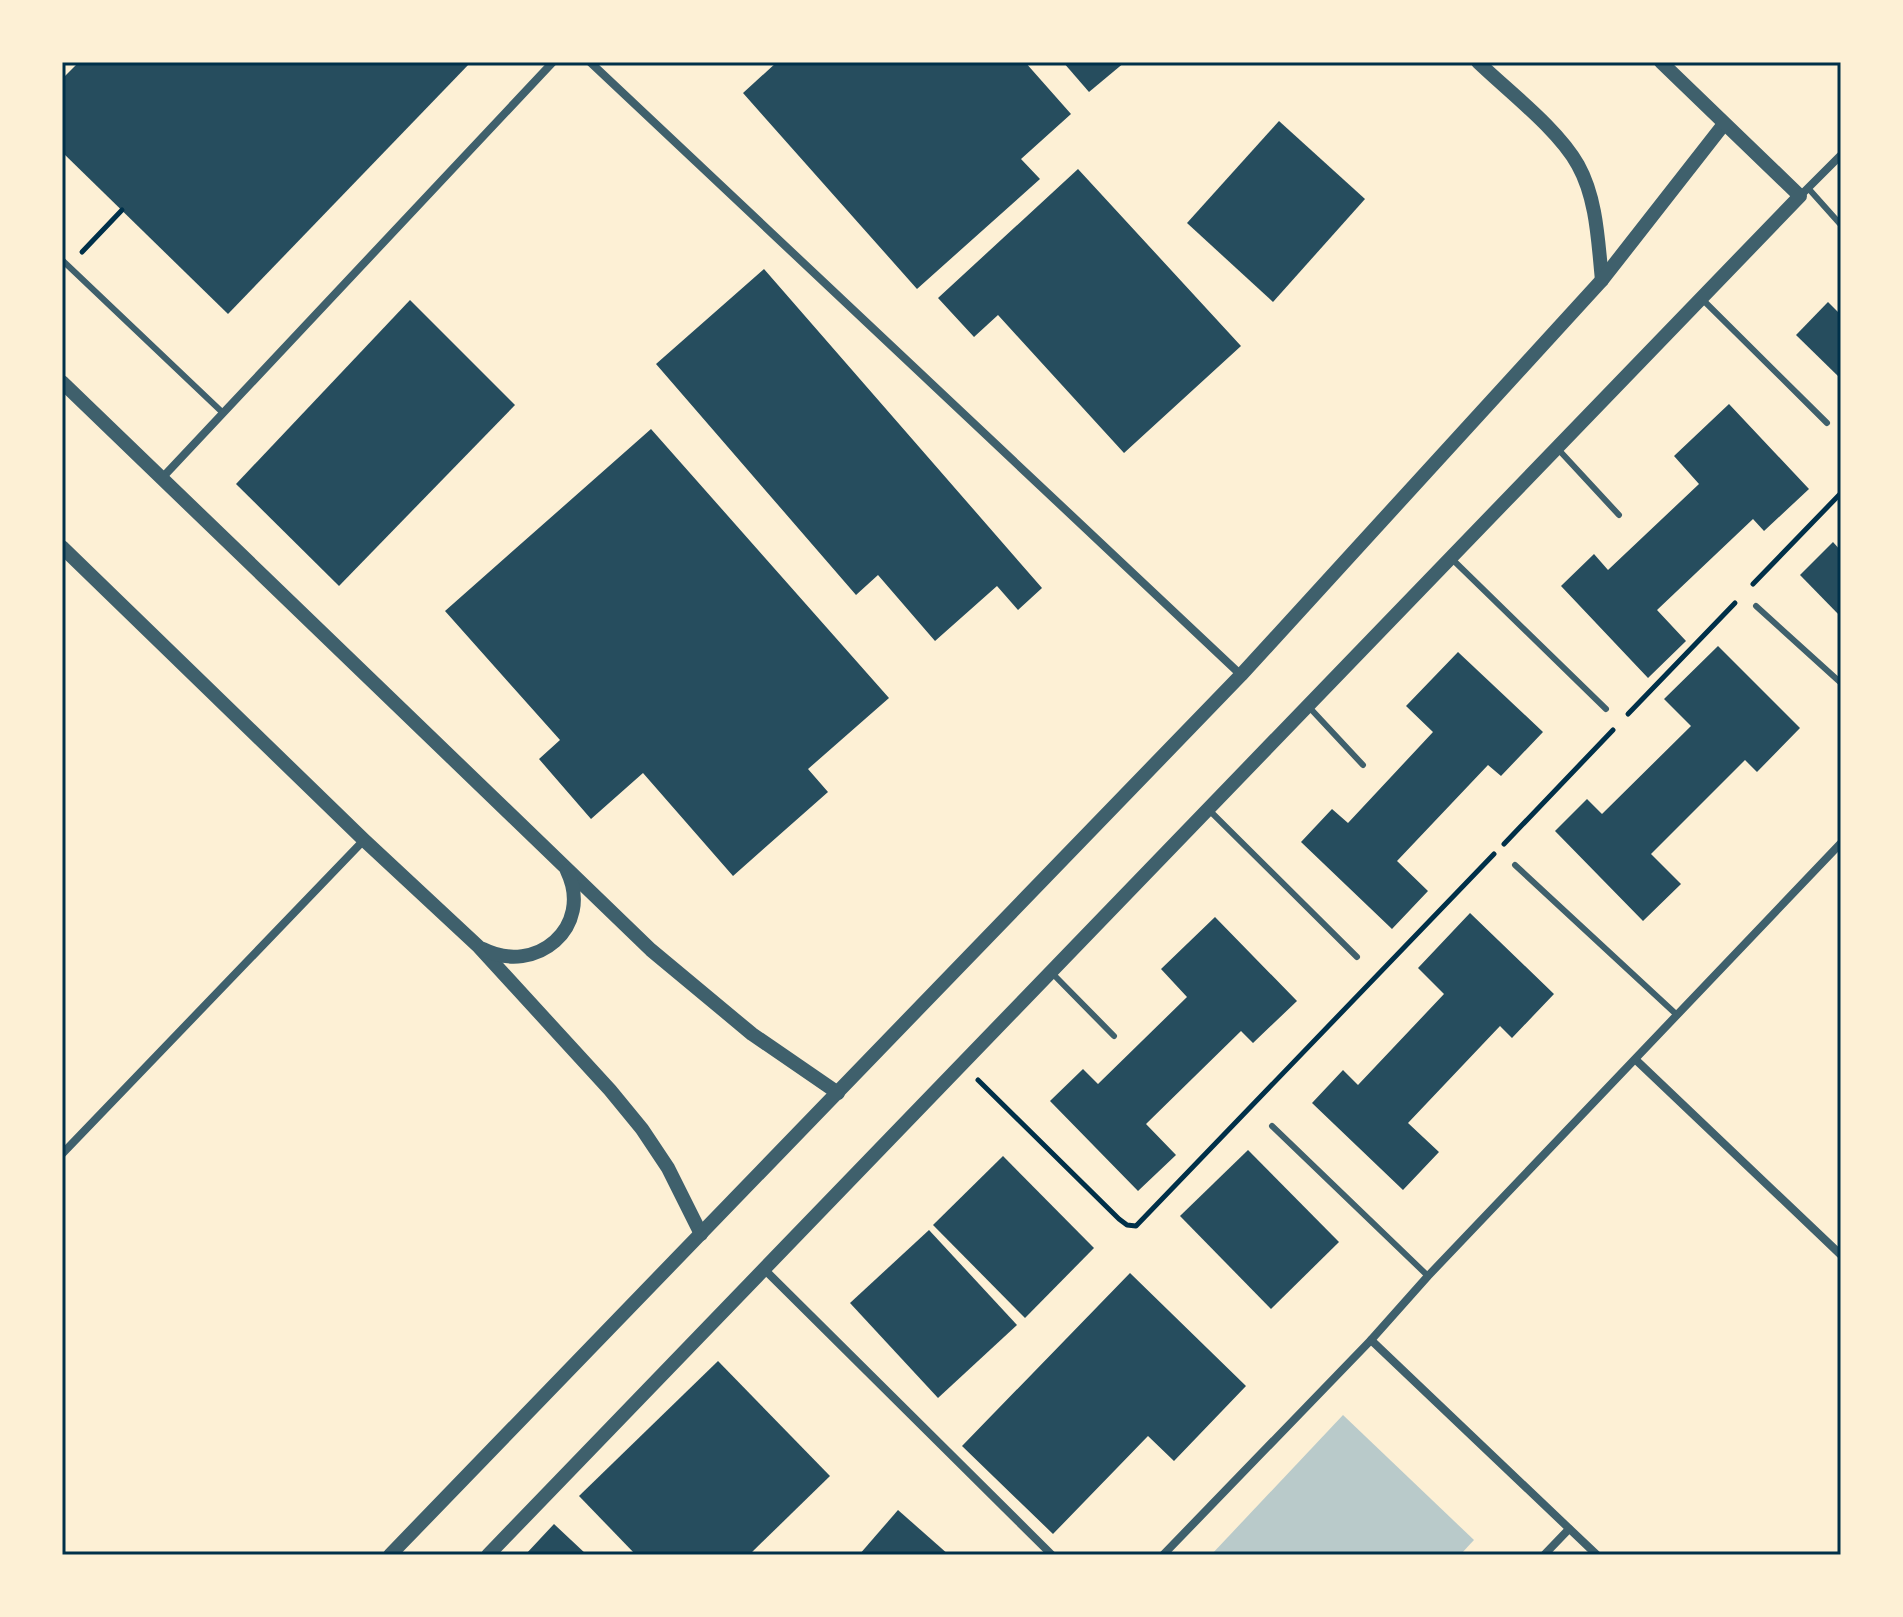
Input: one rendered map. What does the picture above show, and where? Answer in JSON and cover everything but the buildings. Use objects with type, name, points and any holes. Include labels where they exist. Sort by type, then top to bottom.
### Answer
[{"type":"street","points":[[162,478],[553,62]]},
{"type":"street","points":[[590,62],[1241,675]]},
{"type":"street","points":[[1478,62],[1564,145],[1579,166],[1596,220],[1602,280]]},
{"type":"street","points":[[1661,62],[1724,124],[1804,192]]},
{"type":"street","points":[[390,1555],[1241,675],[1602,280],[1724,124]]},
{"type":"street","points":[[488,1555],[1841,155]]},
{"type":"street","points":[[62,382],[651,950],[752,1034],[838,1093]]},
{"type":"street","points":[[62,547],[479,947],[642,1129],[668,1168],[701,1234]]},
{"type":"street","points":[[62,1154],[364,840]]},
{"type":"street","points":[[1163,1555],[1841,843]]},
{"type":"street","points":[[479,947],[495,955],[514,958],[532,955],[549,947],[562,934],[571,918],[574,900],[572,881],[564,865]]},
{"type":"street","points":[[1636,1060],[1841,1255]]},
{"type":"street","points":[[62,1137],[70,1145]]},
{"type":"street","points":[[764,1269],[1052,1555]]},
{"type":"street","points":[[1371,1340],[1597,1555]]},
{"type":"street","points":[[1544,1555],[1569,1529]]},
{"type":"lane","points":[[1804,192],[1841,225]]},
{"type":"lane","points":[[62,260],[222,412]]},
{"type":"lane","points":[[1701,298],[1827,423]]},
{"type":"lane","points":[[1557,448],[1619,515]]},
{"type":"lane","points":[[1451,558],[1606,709]]},
{"type":"lane","points":[[1756,606],[1841,683]]},
{"type":"lane","points":[[1308,706],[1363,765]]},
{"type":"lane","points":[[1208,809],[1357,957]]},
{"type":"lane","points":[[1515,865],[1677,1015]]},
{"type":"lane","points":[[1051,972],[1114,1036]]},
{"type":"lane","points":[[1272,1126],[1428,1276]]},
{"type":"path","points":[[68,266],[122,210]]},
{"type":"path","points":[[963,1064],[1123,1222],[1131,1227],[1140,1224],[1841,493]]},
{"type":"shaded area","points":[[1343,1415],[1474,1540],[1460,1555],[1211,1555]]}]
